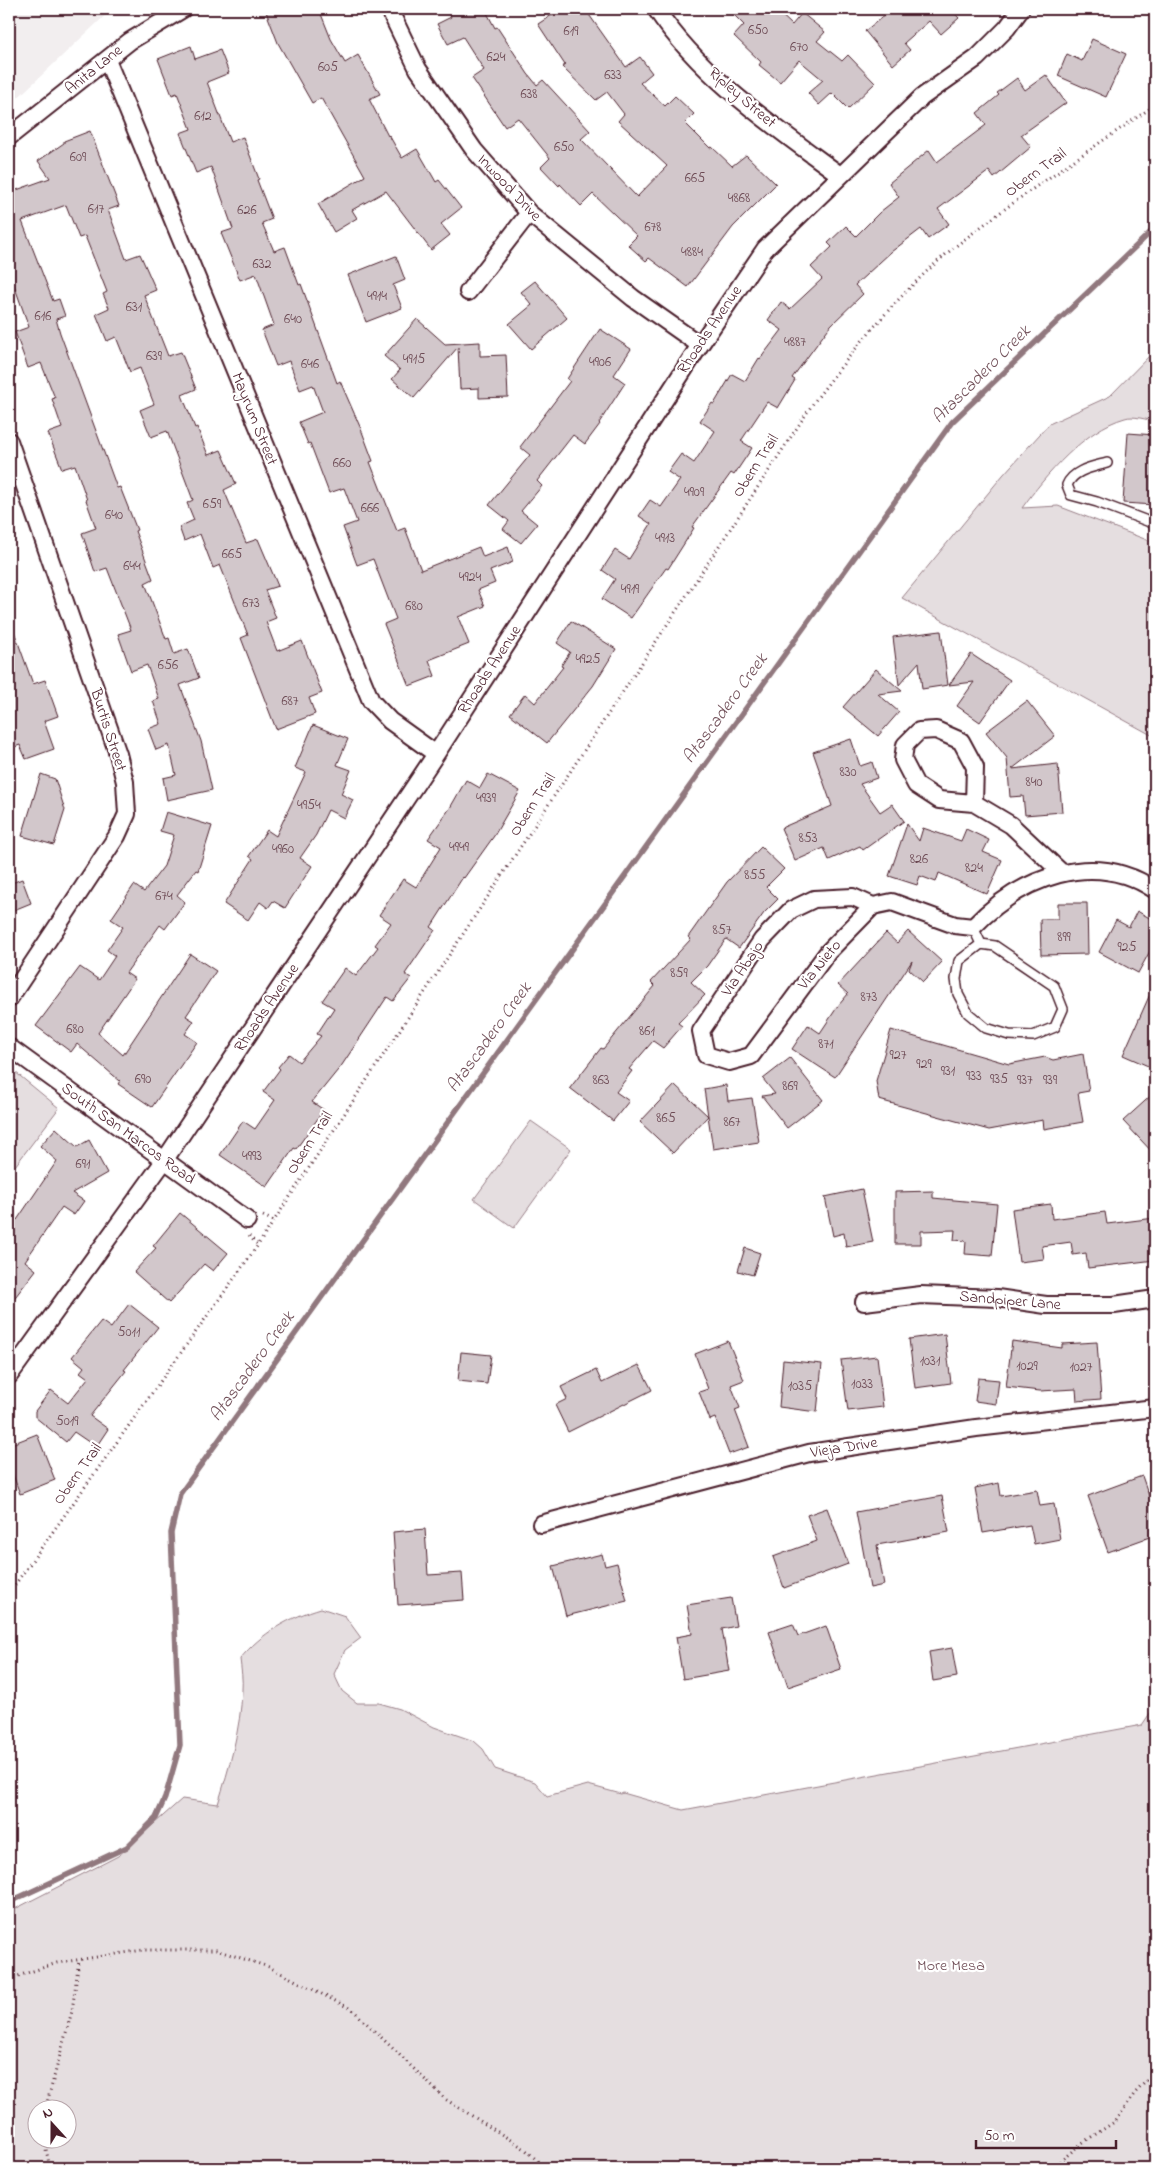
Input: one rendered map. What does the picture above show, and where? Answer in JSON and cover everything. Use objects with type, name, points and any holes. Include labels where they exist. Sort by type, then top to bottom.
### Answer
[{"type":"street","name":"Anita Lane","points":[[9,137],[130,41],[183,9]]},
{"type":"street","name":"Inwood Drive","points":[[389,9],[418,69],[468,142],[529,213],[633,298],[700,345]]},
{"type":"street","name":"Ripley Street","points":[[656,9],[696,57],[743,102],[840,175]]},
{"type":"street","name":"Rhoads Avenue","points":[[9,1376],[164,1161],[436,754],[700,345],[765,249],[922,96],[977,58],[1021,9]]},
{"type":"street","name":"Mayrum Street","points":[[107,60],[368,694],[390,722],[436,754]]},
{"type":"street","points":[[468,292],[529,213]]},
{"type":"street","name":"Burtis Street","points":[[9,441],[118,754],[125,782],[127,814],[118,836],[9,999]]},
{"type":"street","points":[[974,803],[975,767],[960,742],[936,730],[919,731],[905,745],[904,760],[916,786],[940,800],[974,803],[1011,825],[1061,872]]},
{"type":"street","points":[[873,906],[892,902],[955,925],[973,927],[985,914],[1025,886],[1061,872],[1098,870],[1132,877],[1155,890]]},
{"type":"street","name":"Via Abajo","points":[[702,1031],[762,940],[791,910],[814,899],[853,897],[873,906]]},
{"type":"street","name":"Via Nieto","points":[[702,1031],[706,1055],[728,1062],[751,1056],[828,952],[873,906]]},
{"type":"street","name":"South San Marcos Road","points":[[9,1047],[247,1220]]},
{"type":"street","name":"Sandpiper Lane","points":[[864,1302],[921,1294],[997,1298],[1046,1305],[1114,1305],[1155,1299]]},
{"type":"street","name":"Vieja Drive","points":[[541,1524],[810,1453],[986,1427],[1155,1408]]},
{"type":"lane","points":[[1107,463],[1089,468],[1069,479],[1067,485],[1071,495],[1097,502],[1155,524]]},
{"type":"lane","points":[[973,927],[981,944]]},
{"type":"lane","points":[[981,944],[995,946],[1054,986],[1063,1009],[1055,1027],[1033,1036],[1009,1035],[986,1028],[968,1013],[958,994],[956,979],[959,961],[981,944]]},
{"type":"path","name":"Obern Trail","points":[[9,1593],[258,1245],[814,402],[852,352],[896,303],[951,251],[1028,193],[1155,104]]},
{"type":"path","points":[[9,1979],[57,1963],[143,1950],[216,1950],[269,1967],[353,2010],[445,2099],[525,2149],[544,2168]]},
{"type":"path","points":[[48,2100],[72,2011],[80,1960]]},
{"type":"path","points":[[1046,2168],[1058,2163],[1082,2143],[1116,2121],[1134,2094],[1155,2072]]},
{"type":"path","points":[[46,2150],[50,2168]]},
{"type":"shaded area","points":[[9,9],[112,9],[9,106]]},
{"type":"green space","points":[[1155,350],[1155,421],[1128,417],[1095,432],[1054,468],[1022,508],[1058,506],[1155,543],[1155,737],[902,598],[1003,475],[1049,424],[1110,396]]},
{"type":"green space","points":[[9,1067],[59,1108],[9,1174]]},
{"type":"green space","points":[[531,1121],[571,1149],[514,1228],[474,1199]]},
{"type":"green space","name":"More Mesa","points":[[321,1608],[345,1616],[361,1638],[345,1650],[334,1674],[342,1691],[357,1703],[379,1703],[400,1709],[434,1727],[474,1741],[483,1749],[495,1769],[535,1782],[547,1796],[588,1785],[683,1810],[1142,1725],[1155,1706],[1155,2168],[9,2168],[9,1912],[118,1856],[182,1799],[218,1804],[237,1733],[242,1686],[240,1659],[257,1641],[277,1627],[298,1616]]},
{"type":"building","points":[[265,9],[319,9],[331,39],[345,63],[358,55],[380,94],[369,99],[402,158],[417,149],[436,182],[439,180],[461,208],[441,224],[450,235],[431,250],[386,191],[352,210],[357,218],[334,232],[318,204],[365,176],[321,98],[312,103],[278,43]]},
{"type":"building","points":[[447,9],[485,9],[495,28],[497,27],[528,74],[537,85],[543,80],[590,131],[581,139],[637,197],[667,166],[618,121],[624,114],[607,92],[596,100],[562,67],[565,65],[538,24],[561,9],[585,9],[626,67],[640,57],[652,73],[640,83],[665,106],[675,96],[694,114],[685,123],[710,148],[712,147],[732,166],[746,155],[776,184],[733,227],[688,287],[649,258],[646,261],[628,245],[637,236],[593,194],[581,206],[560,184],[559,186],[541,167],[550,158],[518,118],[505,127],[472,78],[484,70],[463,37],[448,44],[437,24],[451,17]]},
{"type":"building","points":[[728,9],[775,9],[792,25],[802,13],[825,32],[817,41],[842,61],[848,55],[875,83],[848,109],[832,93],[819,105],[808,93],[823,80],[799,60],[780,82],[759,65],[761,62],[734,36],[744,25]]},
{"type":"building","points":[[892,9],[951,9],[959,18],[941,34],[929,21],[904,43],[910,50],[893,65],[865,31]]},
{"type":"building","points":[[1092,39],[1126,54],[1106,97],[1058,76],[1067,54],[1082,61]]},
{"type":"building","points":[[191,46],[195,59],[220,50],[229,73],[207,82],[230,142],[243,137],[272,219],[262,223],[274,251],[285,247],[299,285],[301,284],[337,383],[340,381],[361,429],[373,461],[370,462],[397,531],[405,528],[421,570],[479,547],[483,557],[508,547],[513,562],[490,571],[495,583],[478,590],[485,606],[458,617],[469,644],[429,660],[435,676],[409,686],[384,624],[396,619],[373,559],[357,565],[343,527],[357,522],[344,488],[329,493],[310,443],[308,444],[299,422],[323,412],[313,385],[300,390],[289,361],[276,366],[262,330],[274,325],[256,274],[240,280],[221,233],[233,229],[211,167],[196,173],[180,133],[191,129],[177,93],[172,95],[158,59]]},
{"type":"building","points":[[1046,75],[1066,103],[1021,135],[1031,147],[994,178],[989,171],[938,209],[949,224],[928,239],[921,229],[891,252],[855,285],[863,294],[831,325],[792,378],[795,380],[778,408],[767,402],[741,441],[752,448],[734,475],[731,473],[692,527],[694,528],[668,569],[666,568],[631,618],[602,599],[615,579],[602,570],[615,550],[629,559],[651,524],[639,516],[650,500],[661,507],[680,480],[668,472],[681,454],[694,463],[715,431],[700,421],[712,403],[714,404],[732,374],[745,381],[759,358],[782,330],[768,320],[781,302],[790,309],[822,279],[811,267],[832,247],[828,243],[846,226],[856,236],[880,212],[899,197],[889,183],[929,150],[937,162],[986,125],[977,113],[999,95],[997,93],[1017,78],[1025,90]]},
{"type":"building","points":[[90,131],[119,206],[108,210],[126,259],[140,254],[156,290],[144,295],[168,356],[181,352],[196,389],[182,395],[195,428],[197,427],[208,455],[221,450],[236,484],[224,490],[246,543],[258,539],[278,586],[265,590],[276,618],[266,622],[277,651],[302,641],[322,693],[309,698],[315,714],[276,729],[241,638],[248,635],[220,565],[213,568],[200,534],[184,541],[179,527],[194,520],[187,503],[193,500],[167,431],[151,437],[140,410],[154,404],[140,368],[130,372],[116,337],[107,341],[96,314],[109,308],[103,294],[107,292],[85,236],[79,238],[66,205],[22,221],[53,301],[59,299],[65,316],[56,319],[60,333],[117,488],[120,487],[137,530],[135,531],[153,579],[145,583],[166,639],[169,638],[174,654],[188,649],[199,678],[180,685],[201,741],[212,790],[167,800],[163,778],[176,775],[169,745],[156,750],[148,729],[161,724],[153,701],[159,699],[147,665],[131,671],[118,634],[131,630],[107,568],[95,572],[82,533],[96,528],[75,465],[62,469],[48,433],[62,428],[52,399],[55,398],[41,363],[28,368],[15,332],[29,327],[9,271],[9,189],[11,192],[50,178],[38,161],[64,143],[64,141]]},
{"type":"building","points":[[396,256],[405,280],[393,285],[402,308],[366,322],[348,275]]},
{"type":"building","points":[[535,281],[567,318],[531,349],[509,324],[532,305],[521,292]]},
{"type":"building","points":[[417,319],[445,344],[480,342],[480,356],[506,355],[508,397],[479,398],[479,388],[460,389],[458,347],[414,398],[392,379],[400,370],[384,356]]},
{"type":"building","points":[[600,329],[631,349],[614,375],[625,383],[600,424],[585,444],[573,435],[537,481],[542,486],[521,511],[537,524],[521,543],[503,529],[509,521],[489,505],[530,455],[520,447],[570,381],[567,379]]},
{"type":"building","points":[[1128,433],[1155,435],[1155,505],[1123,503]]},
{"type":"building","points":[[571,621],[616,649],[593,686],[547,743],[510,714],[525,694],[535,703],[563,667],[561,666],[570,652],[557,643]]},
{"type":"building","points":[[11,623],[33,684],[45,680],[58,716],[44,721],[54,749],[26,759],[20,745],[9,749],[9,624]]},
{"type":"building","points":[[941,631],[948,685],[922,689],[919,662],[899,685],[893,637]]},
{"type":"building","points":[[971,654],[1010,680],[980,722],[957,706],[974,682],[949,685]]},
{"type":"building","points":[[876,669],[902,691],[878,694],[899,712],[878,736],[843,707]]},
{"type":"building","points":[[1027,701],[1055,736],[1012,769],[1058,764],[1062,812],[1025,815],[1023,796],[1010,797],[1007,758],[986,732]]},
{"type":"building","points":[[313,725],[348,739],[337,765],[351,770],[341,794],[353,800],[344,818],[328,810],[316,835],[300,858],[312,866],[285,908],[273,901],[268,908],[260,902],[248,920],[224,904],[253,859],[249,856],[267,830],[276,836],[306,772],[295,768]]},
{"type":"building","points":[[851,739],[860,766],[872,762],[877,778],[860,784],[880,812],[892,804],[904,821],[863,850],[860,846],[829,860],[824,848],[795,861],[781,828],[832,806],[813,752]]},
{"type":"building","points":[[41,774],[55,779],[65,810],[54,845],[22,836]]},
{"type":"building","points":[[488,774],[520,791],[494,836],[463,877],[431,927],[435,930],[405,974],[411,978],[393,1001],[387,997],[342,1065],[312,1102],[324,1110],[296,1149],[294,1148],[267,1187],[220,1155],[243,1121],[255,1129],[275,1100],[263,1092],[280,1069],[278,1067],[289,1054],[299,1062],[321,1036],[317,1034],[334,1008],[322,1001],[345,968],[356,976],[378,947],[375,945],[391,923],[379,915],[403,879],[416,887],[441,847],[428,839],[450,808],[466,780],[480,788]]},
{"type":"building","points":[[166,812],[212,826],[198,871],[196,870],[177,895],[185,902],[165,929],[160,925],[126,973],[135,979],[98,1033],[123,1055],[190,954],[216,971],[186,1016],[194,1021],[185,1034],[197,1042],[152,1107],[118,1084],[120,1081],[77,1044],[71,1052],[36,1026],[80,967],[99,980],[115,956],[107,950],[123,927],[111,919],[134,885],[144,892],[164,866],[174,835],[160,831]]},
{"type":"building","points":[[907,824],[919,841],[923,828],[961,841],[966,829],[989,840],[983,852],[1002,860],[987,894],[939,873],[936,882],[920,876],[917,885],[889,876]]},
{"type":"building","points":[[761,847],[784,869],[766,887],[778,899],[764,913],[739,948],[726,939],[707,966],[691,982],[705,995],[678,1023],[682,1026],[663,1048],[653,1041],[629,1069],[632,1071],[616,1092],[629,1101],[613,1121],[570,1088],[601,1048],[603,1049],[655,986],[651,982],[691,939],[688,937],[727,882]]},
{"type":"building","points":[[22,879],[31,903],[9,912],[9,884]]},
{"type":"building","points":[[1058,903],[1087,903],[1088,954],[1041,955],[1040,919],[1058,919]]},
{"type":"building","points":[[1137,911],[1155,921],[1155,942],[1138,973],[1099,952],[1116,920],[1129,927]]},
{"type":"building","points":[[908,931],[942,962],[923,982],[909,969],[912,961],[835,1077],[792,1049],[808,1025],[820,1033],[848,994],[838,985],[886,933],[897,943]]},
{"type":"building","points":[[1155,983],[1155,1069],[1123,1055]]},
{"type":"building","points":[[891,1030],[1009,1064],[1045,1057],[1053,1060],[1083,1054],[1089,1091],[1078,1093],[1083,1122],[1044,1129],[1043,1120],[989,1130],[879,1100],[876,1081]]},
{"type":"building","points":[[790,1058],[823,1100],[787,1128],[762,1096],[775,1094],[763,1079]]},
{"type":"building","points":[[675,1085],[708,1116],[673,1153],[640,1122]]},
{"type":"building","points":[[726,1085],[728,1101],[752,1098],[759,1142],[713,1149],[704,1089]]},
{"type":"building","points":[[1155,1092],[1155,1155],[1123,1121]]},
{"type":"building","points":[[56,1128],[77,1147],[89,1140],[107,1173],[72,1193],[84,1201],[74,1215],[62,1207],[25,1261],[36,1270],[9,1305],[9,1214],[17,1220],[57,1161],[40,1146]]},
{"type":"building","points":[[862,1189],[873,1242],[846,1247],[844,1233],[833,1236],[825,1197]]},
{"type":"building","points":[[933,1191],[933,1198],[997,1204],[992,1256],[965,1254],[966,1241],[954,1240],[955,1230],[921,1231],[921,1244],[895,1244],[895,1192]]},
{"type":"building","points":[[1051,1204],[1052,1219],[1105,1212],[1107,1224],[1155,1218],[1155,1260],[1088,1268],[1086,1253],[1073,1255],[1071,1242],[1042,1246],[1044,1259],[1019,1262],[1012,1209]]},
{"type":"building","points":[[180,1213],[228,1253],[213,1271],[204,1264],[169,1303],[134,1272],[156,1248],[153,1246]]},
{"type":"building","points":[[745,1248],[760,1253],[753,1275],[738,1271]]},
{"type":"building","points":[[129,1304],[158,1327],[90,1416],[108,1429],[96,1447],[74,1432],[66,1442],[35,1417],[35,1411],[51,1390],[68,1403],[88,1378],[80,1372],[84,1367],[72,1357],[101,1321],[111,1328]]},
{"type":"building","points":[[945,1334],[951,1383],[915,1388],[909,1339]]},
{"type":"building","points":[[728,1341],[744,1380],[731,1385],[740,1408],[735,1410],[749,1447],[729,1454],[715,1418],[710,1420],[699,1392],[708,1389],[695,1354]]},
{"type":"building","points":[[1012,1341],[1062,1348],[1062,1344],[1097,1342],[1101,1399],[1077,1401],[1076,1389],[1040,1391],[1006,1387]]},
{"type":"building","points":[[461,1352],[491,1355],[487,1384],[458,1381]]},
{"type":"building","points":[[877,1356],[883,1407],[848,1411],[841,1360]]},
{"type":"building","points":[[783,1360],[822,1364],[817,1412],[779,1407]]},
{"type":"building","points":[[639,1365],[652,1390],[568,1432],[555,1405],[567,1399],[561,1387],[596,1370],[602,1383]]},
{"type":"building","points":[[978,1378],[999,1380],[996,1404],[975,1401]]},
{"type":"building","points":[[37,1434],[55,1480],[20,1494],[9,1464],[9,1445]]},
{"type":"building","points":[[1142,1476],[1155,1513],[1155,1535],[1108,1552],[1088,1496]]},
{"type":"building","points":[[999,1483],[1001,1496],[1037,1490],[1040,1506],[1054,1504],[1060,1539],[1034,1544],[1030,1525],[983,1533],[975,1488]]},
{"type":"building","points":[[942,1496],[949,1532],[877,1545],[884,1585],[870,1588],[856,1512]]},
{"type":"building","points":[[827,1508],[848,1564],[784,1588],[773,1557],[817,1541],[807,1515]]},
{"type":"building","points":[[425,1529],[428,1575],[462,1573],[464,1600],[398,1605],[393,1532]]},
{"type":"building","points":[[602,1554],[605,1566],[617,1563],[627,1601],[566,1616],[553,1566]]},
{"type":"building","points":[[731,1598],[736,1626],[722,1629],[729,1671],[683,1679],[676,1637],[692,1634],[687,1605]]},
{"type":"building","points":[[793,1624],[798,1636],[826,1626],[841,1669],[788,1687],[769,1632]]},
{"type":"building","points":[[952,1648],[957,1677],[933,1681],[929,1652]]},
{"type":"waterway","name":"Atascadero Creek","points":[[9,1902],[127,1847],[156,1818],[165,1798],[180,1745],[171,1533],[180,1494],[952,422],[1155,228]]}]
